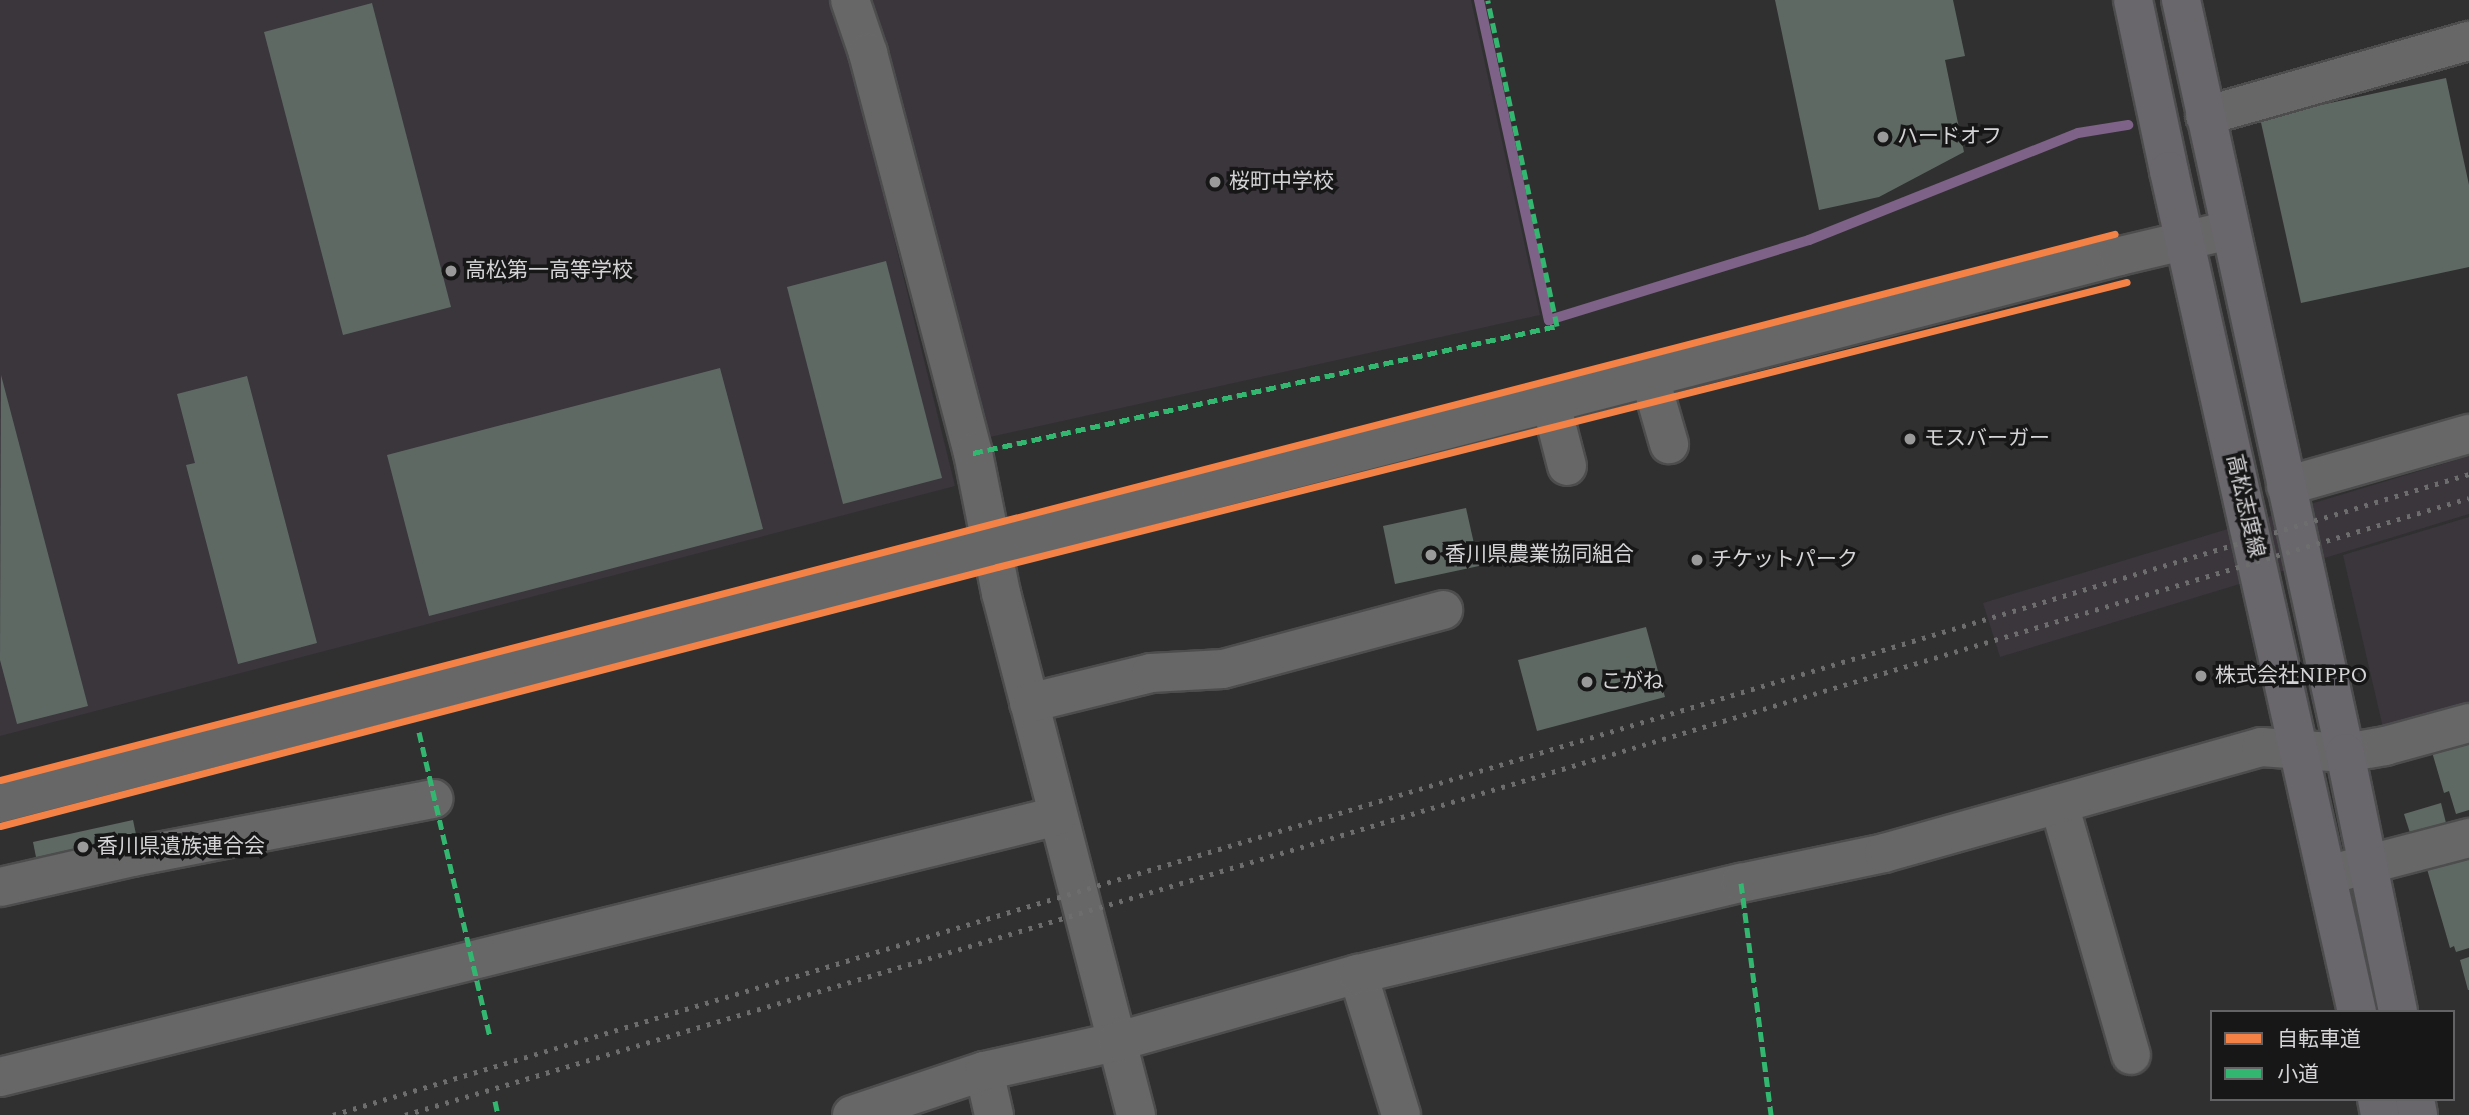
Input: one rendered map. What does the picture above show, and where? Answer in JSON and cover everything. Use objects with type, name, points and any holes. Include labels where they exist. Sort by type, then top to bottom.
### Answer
[{"type":"main road","name":"高松志度線","points":[[2133,0],[2357,1010]]},
{"type":"main road","name":"高松志度線","points":[[2181,0],[2345,753],[2398,1010]]},
{"type":"street","points":[[850,0],[868,53],[973,453],[1029,703],[1119,1041],[1136,1115]]},
{"type":"street","points":[[2205,116],[2469,41]]},
{"type":"street","points":[[0,803],[2230,230]]},
{"type":"street","points":[[1650,378],[1669,444]]},
{"type":"street","points":[[1551,404],[1567,466]]},
{"type":"street","points":[[2287,486],[2469,434]]},
{"type":"street","points":[[1029,703],[1151,673],[1223,669],[1443,610]]},
{"type":"street","points":[[852,1115],[984,1071],[1119,1041],[1358,974],[1741,883],[1884,853],[2261,747],[2345,753],[2375,748],[2469,723]]},
{"type":"street","points":[[0,887],[132,857],[433,799]]},
{"type":"street","points":[[2059,804],[2131,1055]]},
{"type":"street","points":[[0,1077],[1058,816]]},
{"type":"street","points":[[2327,875],[2469,838]]},
{"type":"street","points":[[1358,974],[1401,1115]]},
{"type":"street","points":[[984,1071],[994,1115]]},
{"type":"shaded area","name":"高松第一高等学校","points":[[0,0],[830,0],[849,56],[955,486],[0,736]]},
{"type":"shaded area","name":"桜町中学校","points":[[870,0],[1471,0],[1540,315],[981,439],[887,50]]},
{"type":"shaded area","points":[[2469,456],[2469,514],[2000,657],[1983,603]]},
{"type":"shaded area","points":[[2469,517],[2469,710],[2384,732],[2343,555]]},
{"type":"building","points":[[1775,0],[1953,0],[1965,56],[1945,60],[1964,152],[1879,197],[1819,210]]},
{"type":"building","points":[[372,3],[451,307],[343,335],[264,32]]},
{"type":"building","points":[[2446,78],[2469,185],[2469,267],[2301,303],[2260,118]]},
{"type":"building","points":[[886,261],[942,478],[843,504],[787,287]]},
{"type":"building","points":[[720,368],[763,529],[429,616],[387,455]]},
{"type":"building","points":[[1,375],[88,706],[17,724],[0,660]]},
{"type":"building","points":[[247,376],[317,643],[238,664],[186,465],[195,463],[177,394]]},
{"type":"building","points":[[1466,508],[1479,566],[1395,584],[1383,526]]},
{"type":"building","points":[[1646,627],[1665,697],[1537,731],[1518,660]]},
{"type":"building","points":[[2469,742],[2469,810],[2456,814],[2449,791],[2444,793],[2432,752]]},
{"type":"building","points":[[2441,803],[2446,823],[2410,833],[2404,814]]},
{"type":"building","points":[[133,820],[138,844],[38,867],[33,842]]},
{"type":"building","points":[[2469,852],[2469,948],[2456,952],[2454,946],[2450,948],[2427,869],[2433,867],[2432,862]]},
{"type":"building","points":[[2469,957],[2469,990],[2468,990],[2460,960]]},
{"type":"waterway","points":[[1479,0],[1549,320],[1809,240],[2078,133],[2128,125]]},
{"type":"railway","points":[[333,1115],[2469,474]]},
{"type":"railway","points":[[405,1115],[2469,498]]},
{"type":"marked path","points":[[973,453],[1557,326],[1488,0]]},
{"type":"marked path","points":[[419,732],[490,1038]]},
{"type":"marked path","points":[[1741,883],[1771,1115]]},
{"type":"marked path","points":[[495,1101],[498,1115]]},
{"type":"cycle path","points":[[0,780],[2115,234]]},
{"type":"cycle path","points":[[0,826],[997,567],[2127,282]]},
{"type":"place","name":"ハードオフ","points":[[1883,137]]},
{"type":"place","name":"桜町中学校","points":[[1215,182]]},
{"type":"place","name":"高松第一高等学校","points":[[451,271]]},
{"type":"place","name":"モスバーガー","points":[[1910,439]]},
{"type":"place","name":"香川県農業協同組合","points":[[1431,555]]},
{"type":"place","name":"チケットパーク","points":[[1697,560]]},
{"type":"place","name":"株式会社NIPPO","points":[[2201,676]]},
{"type":"place","name":"こがね","points":[[1587,682]]},
{"type":"place","name":"香川県遺族連合会","points":[[83,847]]}]
